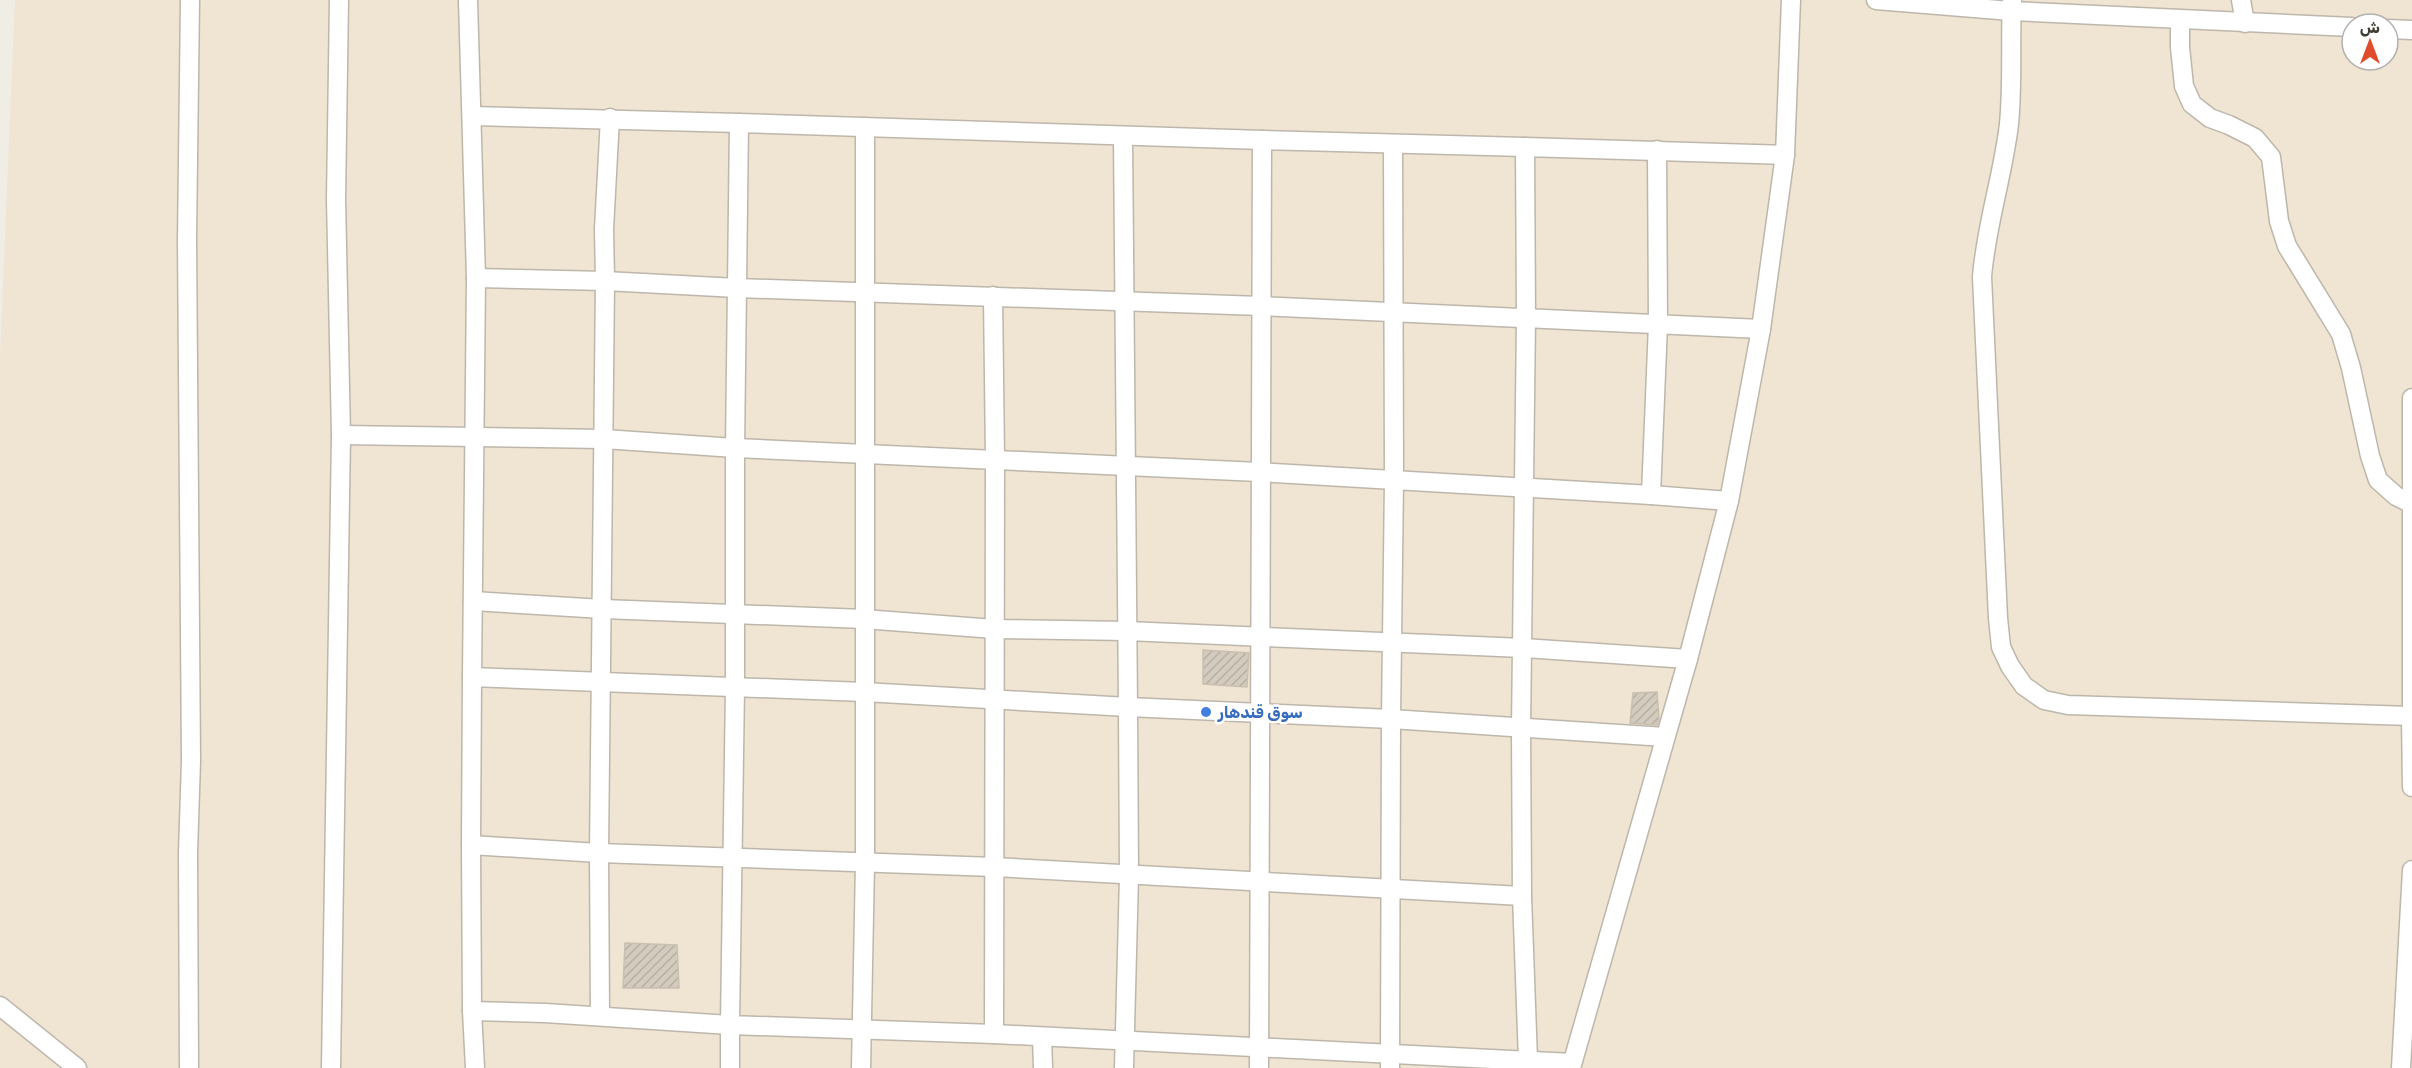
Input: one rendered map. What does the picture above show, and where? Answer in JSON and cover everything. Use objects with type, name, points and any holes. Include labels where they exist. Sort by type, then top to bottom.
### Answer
[{"type":"street","points":[[189,1068],[188,853],[191,761],[187,239],[190,0]]},
{"type":"street","points":[[331,1068],[341,435],[336,199],[339,0]]},
{"type":"street","points":[[468,0],[476,278],[471,845],[472,1011],[475,1068]]},
{"type":"street","points":[[472,1011],[600,1016],[730,1025],[994,1034],[1260,1047],[1390,1061],[1528,1060],[1572,1065],[1688,659],[1729,501],[1761,329],[1785,155],[1791,0]]},
{"type":"street","points":[[1876,0],[2011,5],[2180,20],[2340,27]]},
{"type":"street","points":[[2241,0],[2245,23]]},
{"type":"street","points":[[2011,5],[2011,87],[2008,125],[1984,249],[1982,277],[1998,618],[2001,647],[2010,666],[2024,686],[2044,700],[2068,705],[2411,716]]},
{"type":"street","points":[[2180,20],[2184,86],[2192,105],[2210,118],[2255,138],[2271,157],[2280,221],[2287,246],[2341,334],[2351,368],[2370,456],[2378,480],[2396,496],[2412,504]]},
{"type":"street","points":[[472,116],[610,118],[1123,136],[1785,155]]},
{"type":"street","points":[[600,1016],[599,853],[603,609],[604,219],[610,118]]},
{"type":"street","points":[[730,1068],[740,123]]},
{"type":"street","points":[[861,1068],[865,863],[865,127]]},
{"type":"street","points":[[1123,136],[1129,876],[1124,1068]]},
{"type":"street","points":[[1259,1068],[1259,472],[1262,140]]},
{"type":"street","points":[[1390,1061],[1391,719],[1395,480],[1393,144]]},
{"type":"street","points":[[1525,147],[1525,487],[1521,729],[1522,896],[1528,1060]]},
{"type":"street","points":[[1652,495],[1658,324],[1657,150]]},
{"type":"street","points":[[476,278],[1393,311],[1761,329]]},
{"type":"street","points":[[993,296],[994,1034]]},
{"type":"street","points":[[2412,398],[2412,787]]},
{"type":"street","points":[[341,435],[604,440],[1259,472],[1729,501]]},
{"type":"street","points":[[473,601],[994,628],[1127,631],[1523,648],[1688,659]]},
{"type":"street","points":[[472,677],[864,692],[994,701],[1391,719],[1665,737]]},
{"type":"street","points":[[471,845],[599,853],[994,867],[1522,896]]},
{"type":"street","points":[[2401,1068],[2412,870]]},
{"type":"street","points":[[0,1006],[76,1068]]},
{"type":"street","points":[[1042,1037],[1043,1068]]},
{"type":"shaded area","name":"سوق قندهار","points":[[15,0],[2412,0],[2412,1068],[0,1068],[0,357]]},
{"type":"building","points":[[1203,650],[1249,653],[1247,687],[1203,684]]},
{"type":"building","points":[[1657,692],[1659,719],[1657,725],[1630,723],[1633,693]]},
{"type":"building","points":[[625,943],[677,945],[679,988],[623,988]]},
{"type":"place","name":"سوق قندهار","points":[[1206,712]]}]
